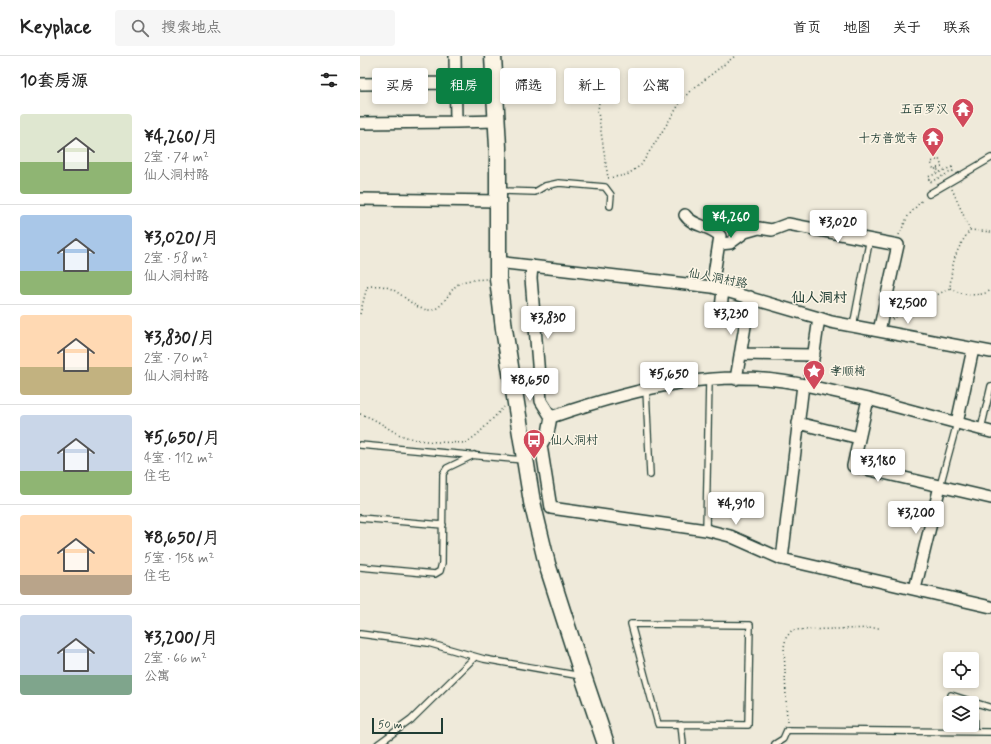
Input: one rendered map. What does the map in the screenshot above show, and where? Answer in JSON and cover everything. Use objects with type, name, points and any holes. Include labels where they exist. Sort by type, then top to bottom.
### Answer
[{"type":"street","points":[[455,56],[455,68]]},
{"type":"street","points":[[493,56],[497,121],[498,270],[515,398],[538,528],[583,676],[606,744]]},
{"type":"street","points":[[360,84],[436,83]]},
{"type":"street","points":[[456,104],[456,122]]},
{"type":"street","points":[[360,123],[497,121]]},
{"type":"street","points":[[360,200],[498,196]]},
{"type":"street","points":[[685,214],[688,220],[716,231],[720,236],[720,244],[712,287]]},
{"type":"street","points":[[720,244],[730,243],[745,232],[759,228],[772,230],[788,224],[870,238],[898,245],[880,327]]},
{"type":"street","points":[[525,454],[541,445],[548,433],[551,417],[541,402],[531,278],[532,266]]},
{"type":"street","name":"仙人洞村路","points":[[498,270],[532,266],[712,287],[852,326],[880,327],[991,352]]},
{"type":"street","points":[[720,317],[723,290]]},
{"type":"street","points":[[736,379],[750,297]]},
{"type":"street","points":[[782,558],[798,423],[814,355],[819,318]]},
{"type":"street","points":[[957,423],[973,349]]},
{"type":"street","points":[[740,354],[814,355]]},
{"type":"street","points":[[551,417],[609,398],[646,388],[709,380],[758,378],[806,386],[868,400],[986,430]]},
{"type":"street","points":[[868,400],[853,466],[991,498]]},
{"type":"street","points":[[798,423],[859,438]]},
{"type":"street","points":[[541,445],[552,508],[706,530],[730,536],[782,558],[991,607]]},
{"type":"street","points":[[915,589],[940,486]]},
{"type":"lane","points":[[928,194],[991,158]]},
{"type":"lane","points":[[498,196],[535,192],[545,186],[559,183],[605,187],[611,195],[610,206]]},
{"type":"lane","points":[[852,326],[870,238]]},
{"type":"lane","points":[[706,530],[709,380]]},
{"type":"lane","points":[[986,430],[991,386]]},
{"type":"lane","points":[[646,388],[650,475]]},
{"type":"lane","points":[[940,486],[957,423]]},
{"type":"lane","points":[[360,445],[474,455],[525,454]]},
{"type":"lane","points":[[360,567],[435,574],[440,571],[442,563],[443,474],[447,468],[474,455]]},
{"type":"lane","points":[[360,518],[442,525]]},
{"type":"lane","points":[[631,624],[750,626],[748,725],[681,724],[658,724],[631,624]]},
{"type":"lane","points":[[360,634],[428,643],[526,668],[583,676]]},
{"type":"lane","points":[[378,744],[411,720],[476,656]]},
{"type":"lane","points":[[979,704],[990,707]]},
{"type":"lane","points":[[681,724],[683,744]]},
{"type":"lane","points":[[775,744],[783,739],[787,730],[943,732]]},
{"type":"lane","points":[[979,732],[991,732]]},
{"type":"path","points":[[608,178],[627,175],[641,165],[682,100],[690,91],[735,56]]},
{"type":"path","points":[[599,104],[598,112],[608,178],[605,187]]},
{"type":"path","points":[[939,159],[942,167],[938,168],[934,170],[931,162],[939,159]]},
{"type":"path","points":[[952,167],[954,172],[930,182],[928,178],[939,173],[952,167]]},
{"type":"path","points":[[938,168],[939,173]]},
{"type":"path","points":[[949,182],[970,230]]},
{"type":"path","points":[[898,245],[899,233],[908,216],[928,194]]},
{"type":"path","points":[[970,230],[991,232]]},
{"type":"path","points":[[950,288],[952,266],[958,246],[970,230]]},
{"type":"path","points":[[360,314],[367,287],[377,285],[393,289],[425,310],[433,310],[438,307],[456,286],[464,281],[498,270]]},
{"type":"path","points":[[950,288],[957,292],[980,295],[991,290]]},
{"type":"path","points":[[880,327],[950,288]]},
{"type":"path","points":[[360,414],[370,416],[406,437],[424,441],[466,443],[515,398]]},
{"type":"path","points":[[787,730],[784,646],[786,638],[792,630],[879,628]]},
{"type":"place","name":"五百罗汉","points":[[963,128]]},
{"type":"place","name":"十方普觉寺","points":[[933,158]]},
{"type":"place","name":"孝顺椅","points":[[814,390]]},
{"type":"place","name":"仙人洞村","points":[[534,460]]},
{"type":"district","name":"仙人洞村","points":[[819,297]]}]
